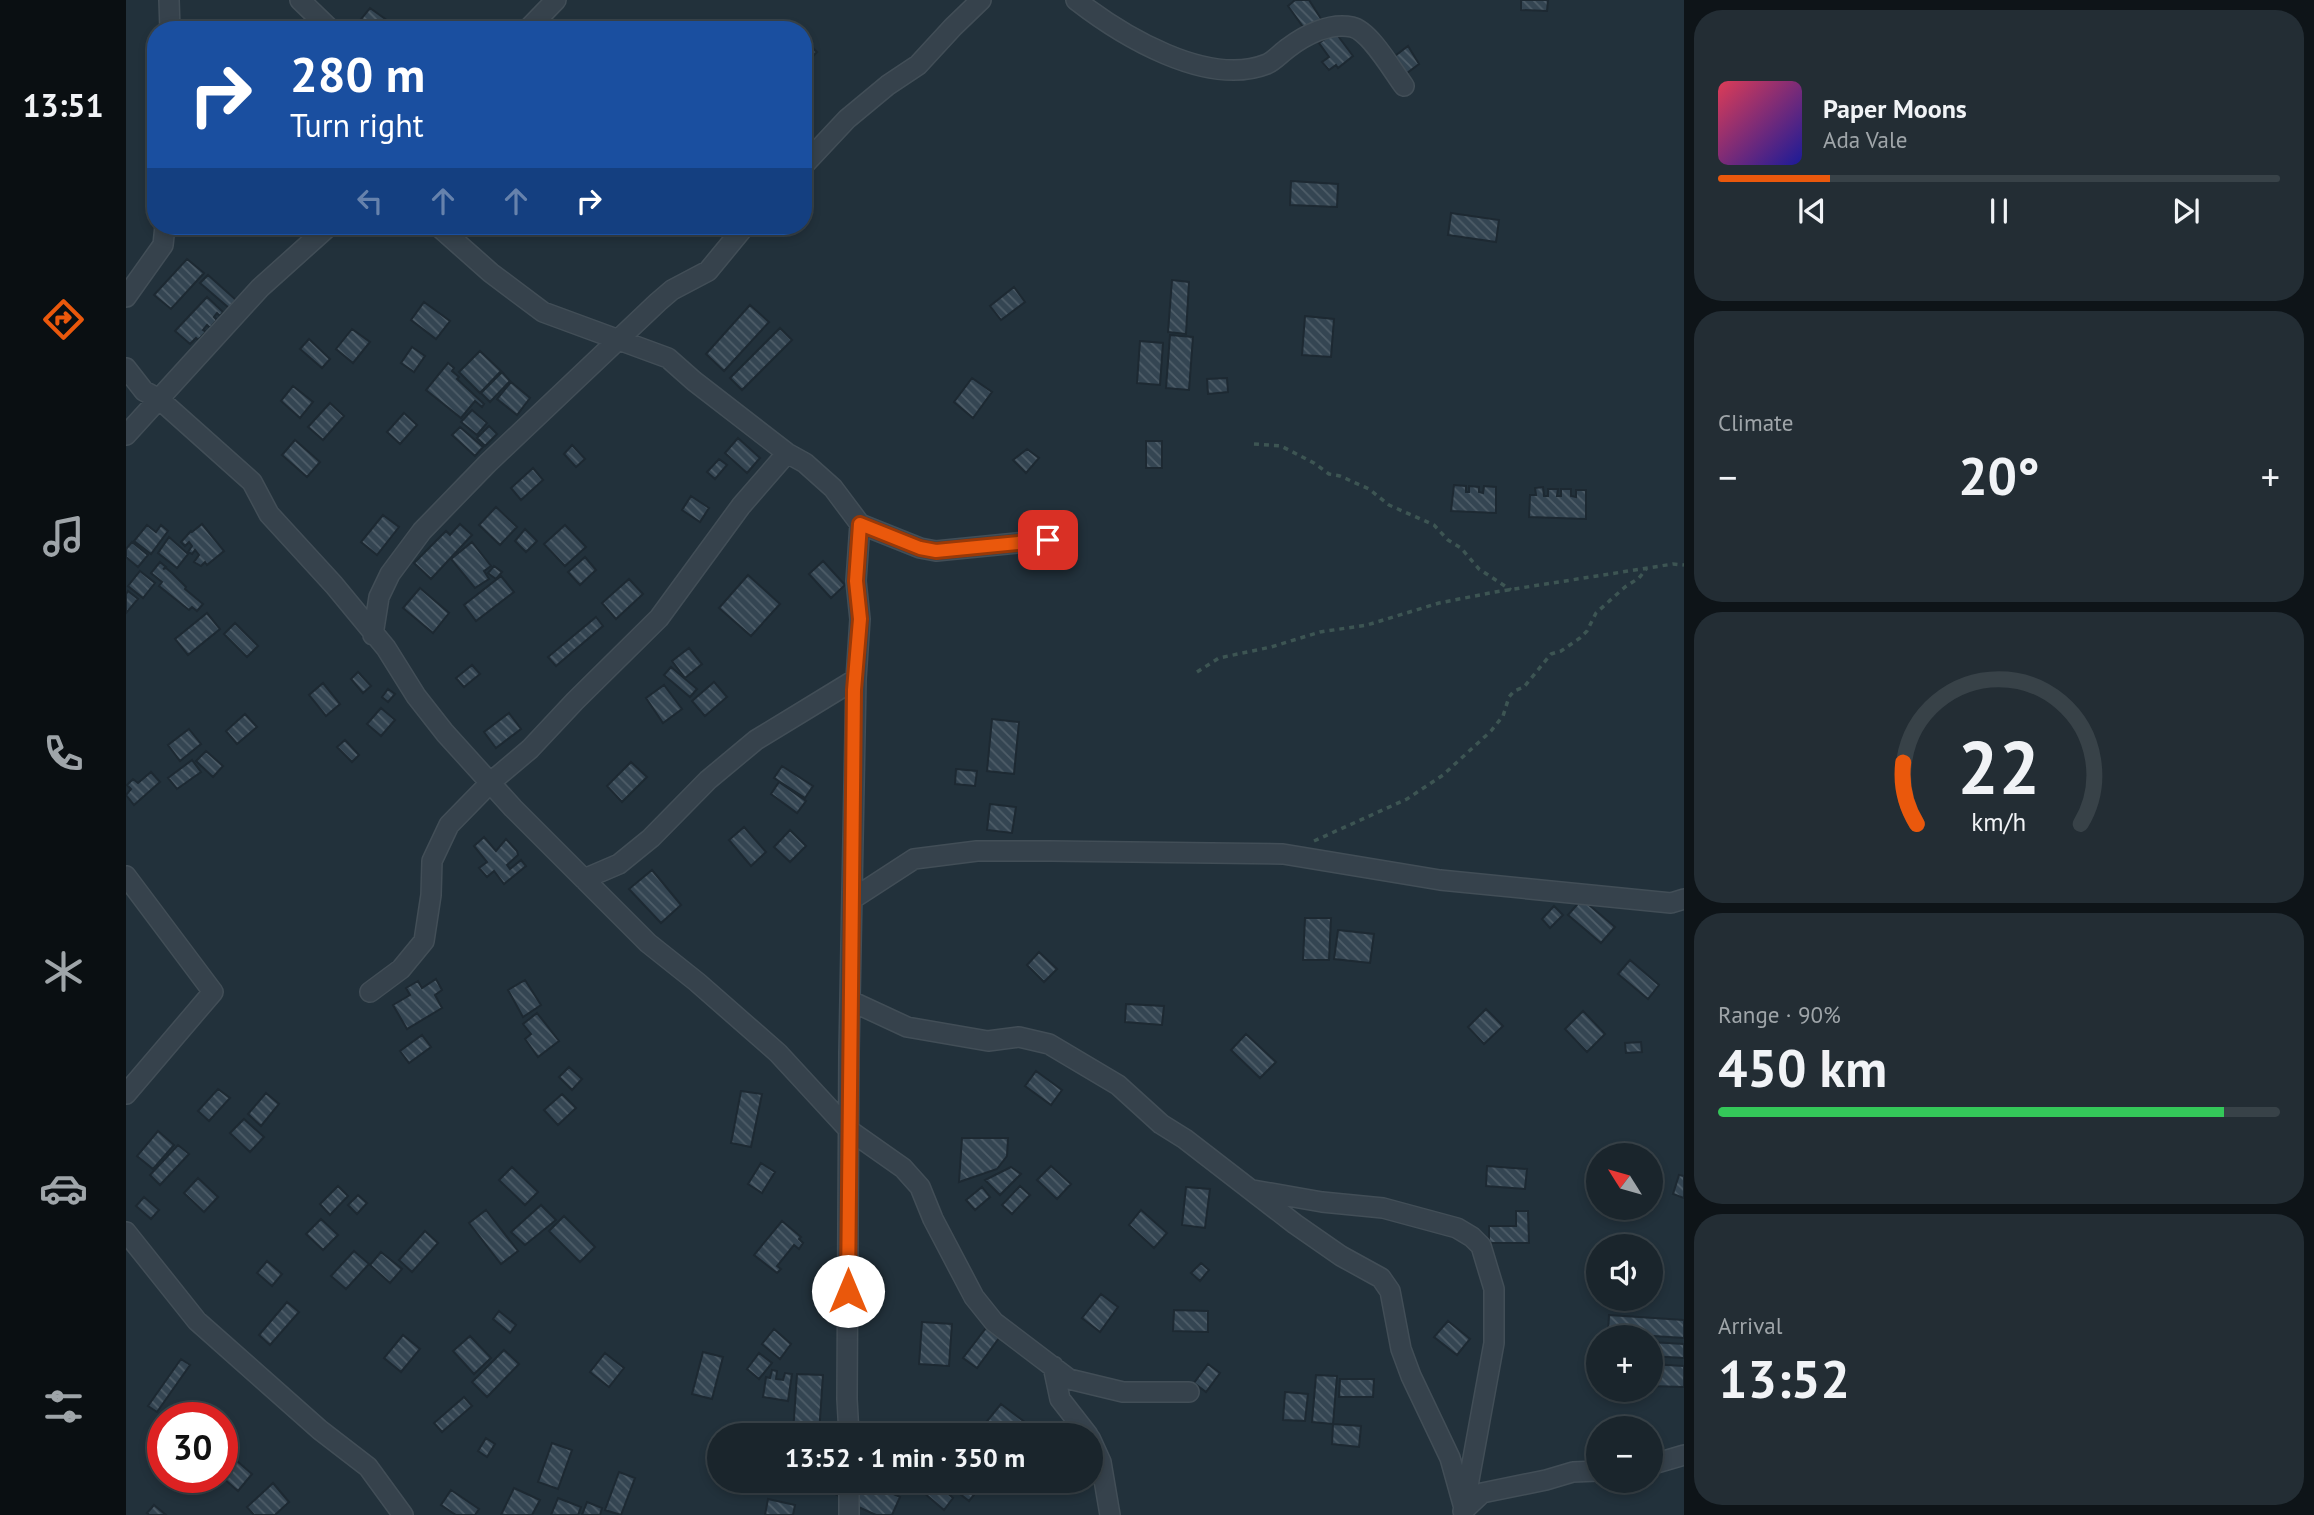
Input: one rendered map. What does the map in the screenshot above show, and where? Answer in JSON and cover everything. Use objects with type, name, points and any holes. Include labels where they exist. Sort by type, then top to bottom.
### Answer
[{"type":"street","points":[[169,0],[170,21]]},
{"type":"street","points":[[300,0],[322,21]]},
{"type":"street","points":[[536,21],[556,0]]},
{"type":"street","points":[[812,156],[847,118],[918,65],[981,0]]},
{"type":"street","points":[[1076,0],[1122,33],[1147,47],[1177,58],[1219,68],[1243,69],[1268,64],[1295,43],[1331,26],[1353,27],[1366,34],[1404,86]]},
{"type":"street","points":[[126,297],[163,245],[164,235]]},
{"type":"street","points":[[126,435],[260,288],[320,235]]},
{"type":"street","points":[[448,235],[491,273],[543,312],[668,358],[694,381],[805,463],[833,488],[860,524],[920,548],[936,551],[1068,538]]},
{"type":"street","points":[[373,635],[379,597],[390,575],[422,531],[522,429],[672,290],[708,271],[738,235]]},
{"type":"street","points":[[126,368],[144,391],[159,399],[251,482],[269,514],[334,585],[386,648],[416,696],[445,733],[513,808],[648,943],[778,1053],[849,1130],[903,1168],[920,1187],[933,1219],[974,1297],[994,1322],[1069,1379],[1124,1392],[1188,1392]]},
{"type":"street","points":[[370,992],[401,969],[424,941],[431,895],[432,861],[449,825],[491,782],[530,749],[659,618],[741,506],[788,453]]},
{"type":"street","points":[[848,1423],[849,1130],[856,679],[860,619],[856,581],[860,524]]},
{"type":"street","points":[[584,879],[619,864],[651,838],[708,780],[756,740],[856,679]]},
{"type":"street","points":[[854,898],[914,859],[977,851],[1283,854],[1440,880],[1671,903],[1684,899]]},
{"type":"street","points":[[126,876],[214,992],[126,1094]]},
{"type":"street","points":[[851,1001],[906,1027],[988,1041],[1019,1037],[1049,1044],[1118,1085],[1161,1124],[1185,1139],[1295,1224],[1341,1256],[1381,1278],[1390,1291],[1401,1349],[1450,1458],[1463,1513]]},
{"type":"street","points":[[1252,1190],[1322,1202],[1383,1208],[1457,1228],[1472,1237],[1481,1247],[1494,1289],[1494,1343],[1463,1513]]},
{"type":"street","points":[[126,1232],[197,1321],[320,1430],[368,1466],[402,1515]]},
{"type":"street","points":[[1053,1366],[1060,1399],[1078,1423]]},
{"type":"street","points":[[1663,1461],[1684,1455]]},
{"type":"street","points":[[1463,1513],[1482,1493],[1573,1472],[1586,1471]]},
{"type":"street","points":[[1103,1474],[1110,1515]]},
{"type":"street","points":[[849,1493],[849,1515]]},
{"type":"path","points":[[1254,444],[1281,446],[1329,474],[1369,489],[1389,505],[1434,525],[1448,540],[1461,548],[1479,569],[1511,590]]},
{"type":"path","points":[[1197,672],[1219,659],[1320,632],[1367,625],[1439,603],[1647,568],[1684,565]]},
{"type":"path","points":[[1283,854],[1408,799],[1443,775],[1491,732],[1503,716],[1508,697],[1524,687],[1551,654],[1561,651],[1580,638],[1587,631],[1596,613],[1639,578],[1647,568]]},
{"type":"building","points":[[1295,0],[1309,0],[1323,22],[1306,31],[1288,6]]},
{"type":"building","points":[[1521,0],[1548,0],[1547,11],[1521,10]]},
{"type":"building","points":[[370,8],[388,21],[359,21]]},
{"type":"building","points":[[1335,32],[1353,56],[1338,68],[1336,65],[1329,70],[1322,62],[1329,57],[1319,43]]},
{"type":"building","points":[[1408,46],[1419,64],[1403,76],[1391,59]]},
{"type":"building","points":[[1291,181],[1338,184],[1337,207],[1290,205]]},
{"type":"building","points":[[1451,213],[1499,220],[1496,242],[1448,235]]},
{"type":"building","points":[[187,259],[204,273],[171,309],[154,295]]},
{"type":"building","points":[[208,275],[236,300],[229,308],[200,283]]},
{"type":"building","points":[[1172,280],[1189,282],[1186,334],[1168,332]]},
{"type":"building","points":[[1014,287],[1025,302],[1001,320],[990,306]]},
{"type":"building","points":[[207,297],[223,312],[220,316],[217,313],[214,317],[217,320],[210,328],[207,325],[203,330],[206,332],[190,344],[175,331]]},
{"type":"building","points":[[424,302],[450,321],[436,339],[411,320]]},
{"type":"building","points":[[750,305],[769,322],[724,371],[706,354]]},
{"type":"building","points":[[1305,316],[1334,319],[1331,357],[1302,355]]},
{"type":"building","points":[[780,328],[792,340],[742,390],[730,378]]},
{"type":"building","points":[[352,329],[370,342],[353,363],[336,349]]},
{"type":"building","points":[[1170,335],[1193,337],[1189,390],[1166,388]]},
{"type":"building","points":[[309,339],[330,359],[322,368],[300,349]]},
{"type":"building","points":[[1140,341],[1163,343],[1160,385],[1137,383]]},
{"type":"building","points":[[412,347],[425,356],[414,372],[401,363]]},
{"type":"building","points":[[480,351],[501,371],[480,393],[459,372]]},
{"type":"building","points":[[448,363],[454,368],[452,371],[459,377],[457,379],[484,404],[482,407],[475,401],[461,418],[426,390]]},
{"type":"building","points":[[502,372],[510,381],[490,402],[481,393]]},
{"type":"building","points":[[972,378],[992,392],[973,418],[954,402]]},
{"type":"building","points":[[1227,378],[1228,392],[1208,394],[1207,379]]},
{"type":"building","points":[[511,382],[530,398],[517,415],[497,399]]},
{"type":"building","points":[[293,386],[313,402],[300,418],[281,401]]},
{"type":"building","points":[[330,403],[344,416],[323,440],[308,427]]},
{"type":"building","points":[[472,410],[487,423],[477,435],[461,422]]},
{"type":"building","points":[[404,413],[417,425],[400,444],[387,432]]},
{"type":"building","points":[[489,426],[497,434],[485,446],[477,438]]},
{"type":"building","points":[[460,427],[483,447],[475,456],[452,435]]},
{"type":"building","points":[[738,438],[760,458],[747,473],[725,453]]},
{"type":"building","points":[[295,440],[320,462],[307,477],[282,455]]},
{"type":"building","points":[[1146,441],[1162,441],[1162,468],[1146,468]]},
{"type":"building","points":[[572,445],[585,459],[576,467],[564,454]]},
{"type":"building","points":[[1027,449],[1039,458],[1026,473],[1013,460]]},
{"type":"building","points":[[719,459],[727,465],[715,479],[707,472]]},
{"type":"building","points":[[533,468],[543,480],[521,500],[511,488]]},
{"type":"building","points":[[1454,485],[1466,486],[1466,492],[1469,492],[1469,486],[1479,487],[1479,492],[1483,493],[1484,486],[1496,487],[1496,513],[1451,511]]},
{"type":"building","points":[[1543,487],[1544,496],[1548,496],[1548,489],[1558,489],[1557,496],[1561,496],[1561,489],[1571,489],[1571,496],[1576,497],[1576,490],[1586,490],[1586,519],[1529,517],[1530,495],[1536,495],[1535,488]]},
{"type":"building","points":[[691,496],[709,508],[700,522],[682,510]]},
{"type":"building","points":[[496,507],[517,527],[500,545],[479,525]]},
{"type":"building","points":[[383,515],[399,527],[377,555],[361,542]]},
{"type":"building","points":[[202,524],[224,551],[207,565],[205,562],[201,566],[194,562],[199,555],[195,550],[192,554],[188,552],[192,546],[189,542],[185,546],[181,542]]},
{"type":"building","points":[[460,524],[472,535],[431,579],[414,563],[446,531],[450,535]]},
{"type":"building","points":[[147,525],[156,532],[161,525],[168,531],[151,554],[134,541]]},
{"type":"building","points":[[565,525],[586,547],[565,566],[544,544]]},
{"type":"building","points":[[525,529],[537,541],[526,552],[515,541]]},
{"type":"building","points":[[169,537],[188,554],[177,568],[158,553]]},
{"type":"building","points":[[132,542],[148,555],[138,567],[126,557],[126,549]]},
{"type":"building","points":[[472,542],[491,566],[484,571],[489,579],[475,588],[451,559]]},
{"type":"building","points":[[585,557],[596,570],[580,585],[568,572]]},
{"type":"building","points":[[823,561],[845,585],[831,598],[809,574]]},
{"type":"building","points":[[160,562],[166,567],[163,569],[166,568],[172,573],[185,589],[203,604],[197,611],[192,607],[189,610],[159,586],[162,582],[151,573]]},
{"type":"building","points":[[494,566],[502,572],[496,579],[488,573]]},
{"type":"building","points":[[140,571],[155,583],[143,598],[128,586]]},
{"type":"building","points":[[748,575],[780,604],[751,636],[719,608]]},
{"type":"building","points":[[501,576],[514,592],[476,621],[464,605]]},
{"type":"building","points":[[629,579],[643,594],[616,619],[602,603]]},
{"type":"building","points":[[420,588],[449,613],[433,633],[403,608]]},
{"type":"building","points":[[128,591],[138,599],[126,613],[126,594]]},
{"type":"building","points":[[207,613],[220,629],[188,655],[175,639]]},
{"type":"building","points":[[596,617],[603,626],[556,666],[548,657]]},
{"type":"building","points":[[235,623],[258,646],[247,657],[224,634]]},
{"type":"building","points":[[689,648],[702,664],[685,678],[672,661]]},
{"type":"building","points":[[472,665],[480,674],[464,687],[456,678]]},
{"type":"building","points":[[671,667],[697,689],[690,697],[664,675]]},
{"type":"building","points":[[358,672],[371,686],[363,693],[351,679]]},
{"type":"building","points":[[714,682],[727,697],[705,716],[692,701]]},
{"type":"building","points":[[323,683],[340,704],[326,716],[309,695]]},
{"type":"building","points":[[664,685],[682,709],[663,723],[646,698]]},
{"type":"building","points":[[388,689],[395,694],[388,702],[382,697]]},
{"type":"building","points":[[381,708],[395,720],[381,736],[367,724]]},
{"type":"building","points":[[509,713],[521,729],[496,748],[484,732]]},
{"type":"building","points":[[245,714],[257,727],[237,744],[226,731]]},
{"type":"building","points":[[992,719],[1019,722],[1014,774],[987,771]]},
{"type":"building","points":[[189,729],[201,744],[180,761],[168,745]]},
{"type":"building","points":[[345,740],[359,755],[352,762],[337,747]]},
{"type":"building","points":[[206,751],[223,766],[213,777],[196,761]]},
{"type":"building","points":[[192,760],[201,772],[177,789],[168,778]]},
{"type":"building","points":[[631,762],[647,777],[622,802],[607,786]]},
{"type":"building","points":[[782,766],[813,786],[805,798],[774,778]]},
{"type":"building","points":[[956,769],[977,771],[975,786],[955,784]]},
{"type":"building","points":[[151,772],[160,782],[134,805],[126,795],[131,789],[127,785],[133,779],[138,783]]},
{"type":"building","points":[[779,782],[806,801],[797,813],[771,794]]},
{"type":"building","points":[[990,804],[1016,807],[1012,833],[987,830]]},
{"type":"building","points":[[744,827],[766,852],[751,866],[729,840]]},
{"type":"building","points":[[790,830],[806,846],[790,862],[774,847]]},
{"type":"building","points":[[484,837],[496,851],[506,839],[517,851],[518,855],[507,865],[510,869],[521,860],[526,866],[504,884],[494,871],[487,877],[479,868],[487,862],[474,846]]},
{"type":"building","points":[[652,870],[681,905],[661,923],[629,889]]},
{"type":"building","points":[[1582,899],[1615,927],[1601,943],[1568,915]]},
{"type":"building","points":[[1554,906],[1563,915],[1550,928],[1542,919]]},
{"type":"building","points":[[1305,918],[1331,918],[1329,960],[1303,960]]},
{"type":"building","points":[[1338,930],[1374,934],[1370,963],[1334,959]]},
{"type":"building","points":[[1039,952],[1057,969],[1044,982],[1027,965]]},
{"type":"building","points":[[1630,960],[1659,985],[1648,999],[1618,974]]},
{"type":"building","points":[[436,979],[442,990],[435,995],[442,1008],[407,1029],[393,1005],[410,995],[406,988],[418,981],[422,988]]},
{"type":"building","points":[[525,980],[541,1005],[523,1017],[508,990]]},
{"type":"building","points":[[1126,1004],[1164,1006],[1162,1025],[1125,1022]]},
{"type":"building","points":[[1486,1009],[1503,1026],[1484,1044],[1468,1027]]},
{"type":"building","points":[[1583,1011],[1605,1034],[1587,1052],[1565,1029]]},
{"type":"building","points":[[537,1013],[559,1041],[538,1057],[525,1039],[531,1034],[523,1024]]},
{"type":"building","points":[[1246,1034],[1276,1062],[1260,1078],[1231,1050]]},
{"type":"building","points":[[422,1035],[431,1047],[409,1063],[400,1051]]},
{"type":"building","points":[[1641,1042],[1642,1052],[1626,1053],[1625,1043]]},
{"type":"building","points":[[569,1067],[582,1079],[572,1090],[559,1077]]},
{"type":"building","points":[[1036,1071],[1062,1090],[1051,1105],[1025,1086]]},
{"type":"building","points":[[218,1089],[230,1098],[209,1121],[198,1111]]},
{"type":"building","points":[[741,1091],[762,1094],[751,1147],[731,1143]]},
{"type":"building","points":[[266,1093],[279,1104],[261,1126],[248,1114]]},
{"type":"building","points":[[562,1094],[576,1108],[558,1125],[544,1110]]},
{"type":"building","points":[[244,1119],[264,1137],[250,1152],[230,1133]]},
{"type":"building","points":[[158,1131],[174,1145],[153,1169],[137,1156]]},
{"type":"building","points":[[962,1138],[1008,1138],[1007,1156],[997,1169],[959,1182]]},
{"type":"building","points":[[178,1145],[189,1154],[160,1185],[150,1175]]},
{"type":"building","points":[[761,1163],[775,1172],[762,1193],[748,1184]]},
{"type":"building","points":[[1051,1166],[1071,1184],[1057,1199],[1037,1180]]},
{"type":"building","points":[[1487,1166],[1527,1169],[1525,1189],[1486,1186]]},
{"type":"building","points":[[512,1167],[538,1192],[525,1205],[499,1180]]},
{"type":"building","points":[[1011,1167],[1021,1174],[1000,1195],[985,1180]]},
{"type":"building","points":[[1679,1175],[1684,1176],[1684,1198],[1673,1194]]},
{"type":"building","points":[[198,1178],[218,1197],[204,1212],[184,1193]]},
{"type":"building","points":[[338,1186],[348,1196],[330,1215],[320,1204]]},
{"type":"building","points":[[1020,1186],[1030,1195],[1012,1214],[1002,1205]]},
{"type":"building","points":[[982,1187],[990,1197],[975,1210],[966,1200]]},
{"type":"building","points":[[1186,1187],[1210,1189],[1205,1228],[1182,1225]]},
{"type":"building","points":[[358,1195],[367,1203],[357,1214],[348,1205]]},
{"type":"building","points":[[144,1197],[159,1210],[151,1219],[136,1206]]},
{"type":"building","points":[[541,1205],[556,1220],[525,1245],[511,1232]]},
{"type":"building","points":[[486,1210],[518,1251],[501,1264],[469,1223]]},
{"type":"building","points":[[1141,1210],[1167,1233],[1154,1248],[1129,1225]]},
{"type":"building","points":[[1516,1211],[1528,1211],[1529,1243],[1489,1243],[1489,1226],[1516,1226]]},
{"type":"building","points":[[564,1216],[595,1247],[580,1262],[549,1231]]},
{"type":"building","points":[[321,1219],[338,1235],[323,1250],[306,1234]]},
{"type":"building","points":[[782,1221],[801,1237],[799,1239],[803,1243],[799,1249],[794,1245],[777,1266],[781,1269],[777,1273],[754,1255]]},
{"type":"building","points":[[425,1231],[438,1243],[412,1272],[399,1260]]},
{"type":"building","points":[[354,1251],[369,1264],[346,1289],[331,1276]]},
{"type":"building","points":[[381,1252],[402,1269],[390,1283],[370,1265]]},
{"type":"building","points":[[267,1261],[282,1274],[272,1286],[257,1273]]},
{"type":"building","points":[[1201,1263],[1209,1270],[1200,1281],[1191,1273]]},
{"type":"building","points":[[1101,1294],[1118,1307],[1100,1332],[1082,1318]]},
{"type":"building","points":[[287,1302],[299,1312],[270,1345],[259,1335]]},
{"type":"building","points":[[1174,1310],[1208,1311],[1208,1332],[1173,1331]]},
{"type":"building","points":[[499,1311],[516,1325],[510,1333],[493,1319]]},
{"type":"building","points":[[1609,1315],[1684,1320],[1684,1338],[1663,1337],[1663,1325],[1608,1325]]},
{"type":"building","points":[[1448,1321],[1470,1339],[1457,1355],[1434,1337]]},
{"type":"building","points":[[922,1322],[952,1324],[949,1366],[919,1364]]},
{"type":"building","points":[[986,1328],[999,1338],[977,1368],[963,1358]]},
{"type":"building","points":[[774,1329],[791,1344],[780,1359],[762,1344]]},
{"type":"building","points":[[403,1335],[420,1349],[401,1372],[384,1358]]},
{"type":"building","points":[[470,1336],[491,1358],[474,1374],[453,1351]]},
{"type":"building","points":[[1663,1343],[1684,1344],[1684,1358],[1663,1357]]},
{"type":"building","points":[[504,1350],[519,1364],[487,1397],[472,1382]]},
{"type":"building","points":[[703,1352],[723,1357],[712,1399],[692,1394]]},
{"type":"building","points":[[605,1353],[624,1368],[609,1387],[590,1372]]},
{"type":"building","points":[[759,1353],[772,1363],[759,1379],[747,1369]]},
{"type":"building","points":[[181,1359],[190,1365],[164,1402],[151,1402]]},
{"type":"building","points":[[1208,1364],[1220,1373],[1206,1392],[1194,1383]]},
{"type":"building","points":[[1663,1365],[1684,1366],[1684,1387],[1663,1386]]},
{"type":"building","points":[[772,1370],[777,1371],[776,1379],[783,1380],[785,1373],[792,1374],[788,1401],[763,1397],[766,1377],[770,1378]]},
{"type":"building","points":[[797,1374],[823,1375],[820,1423],[794,1423]]},
{"type":"building","points":[[1316,1375],[1337,1376],[1333,1424],[1312,1422]]},
{"type":"building","points":[[1340,1379],[1374,1379],[1373,1397],[1339,1397]]},
{"type":"building","points":[[1285,1392],[1308,1394],[1305,1421],[1283,1420]]},
{"type":"building","points":[[464,1397],[472,1406],[442,1432],[434,1423]]},
{"type":"building","points":[[1001,1404],[1026,1423],[986,1423]]},
{"type":"building","points":[[1333,1424],[1361,1426],[1359,1447],[1332,1444]]},
{"type":"building","points":[[486,1438],[495,1444],[487,1457],[478,1451]]},
{"type":"building","points":[[552,1443],[572,1450],[558,1489],[538,1482]]},
{"type":"building","points":[[238,1462],[252,1474],[238,1491]]},
{"type":"building","points":[[619,1472],[635,1478],[621,1515],[605,1510]]},
{"type":"building","points":[[273,1483],[289,1502],[275,1515],[254,1515],[247,1507]]},
{"type":"building","points":[[514,1488],[540,1500],[532,1515],[501,1515]]},
{"type":"building","points":[[451,1490],[479,1509],[475,1515],[456,1515],[441,1505]]},
{"type":"building","points":[[860,1493],[892,1493],[900,1497],[892,1515],[876,1515],[854,1505]]},
{"type":"building","points":[[924,1493],[947,1493],[953,1498],[944,1510]]},
{"type":"building","points":[[959,1493],[975,1493],[969,1501]]},
{"type":"building","points":[[558,1498],[581,1507],[578,1515],[551,1515]]},
{"type":"building","points":[[768,1499],[795,1505],[793,1515],[765,1515]]},
{"type":"building","points":[[587,1502],[602,1508],[600,1515],[582,1515]]},
{"type":"building","points":[[154,1505],[166,1515],[147,1513]]},
{"type":"route","points":[[848,1291],[854,690],[860,619],[856,581],[860,524],[920,548],[936,551],[1048,540]]}]
